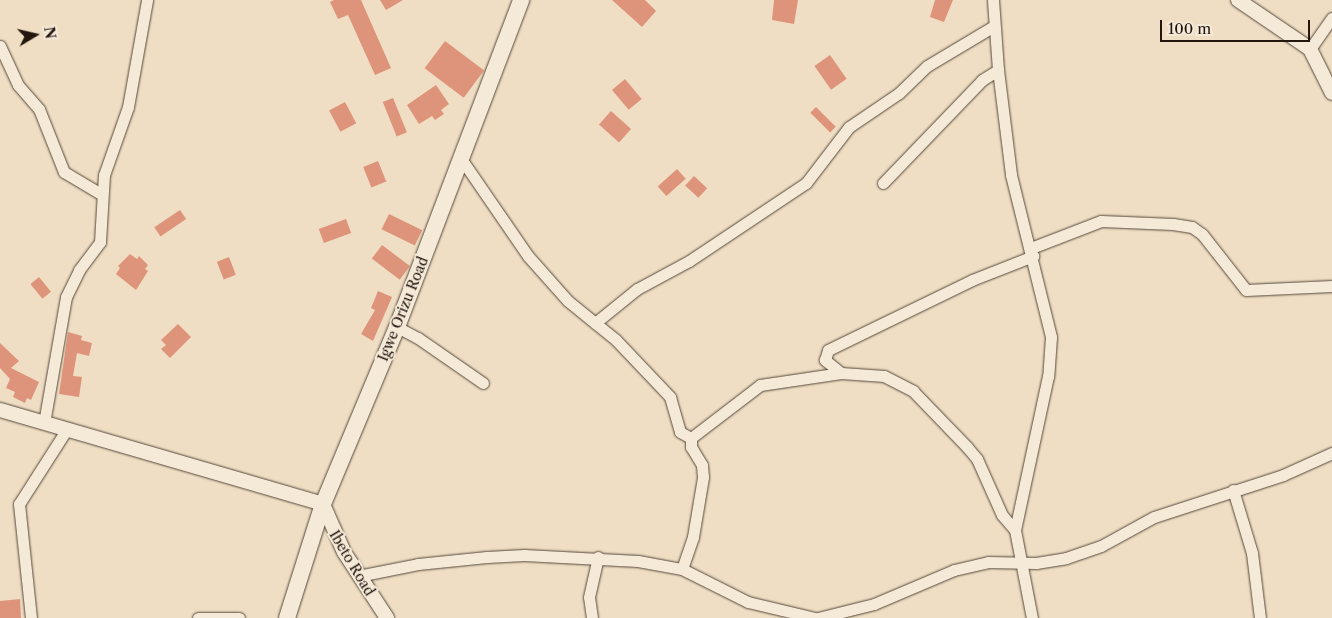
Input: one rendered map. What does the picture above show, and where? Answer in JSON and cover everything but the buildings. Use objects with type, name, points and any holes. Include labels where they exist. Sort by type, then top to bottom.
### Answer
[{"type":"main road","name":"Igwe Orizu Road","points":[[286,618],[323,504],[397,327],[462,160],[521,0]]},
{"type":"street","points":[[44,423],[66,297],[79,270],[97,249],[100,242],[101,194],[104,175],[128,107],[147,0]]},
{"type":"street","points":[[993,0],[998,70],[1011,175],[1032,252],[1051,337],[1051,353],[1015,530],[1019,563],[1032,618]]},
{"type":"street","points":[[1238,0],[1310,50],[1332,93]]},
{"type":"street","points":[[1310,50],[1332,18]]},
{"type":"street","points":[[595,323],[637,289],[689,261],[800,188],[817,171],[849,127],[899,93],[926,66],[994,26]]},
{"type":"street","points":[[0,46],[10,72],[39,109],[64,172],[101,194]]},
{"type":"street","points":[[883,183],[982,80],[998,70]]},
{"type":"street","points":[[462,160],[528,256],[568,301],[595,323],[670,397],[680,432],[691,438]]},
{"type":"street","points":[[841,373],[824,360],[828,350],[972,280],[1101,221],[1173,224],[1192,227],[1202,234],[1246,290],[1332,286]]},
{"type":"street","points":[[397,327],[483,383]]},
{"type":"street","points":[[691,438],[760,385],[841,373],[884,376],[903,383],[913,391],[977,459],[1002,515],[1015,530]]},
{"type":"street","points":[[0,410],[323,504]]},
{"type":"street","points":[[31,618],[19,504],[67,428]]},
{"type":"street","points":[[682,570],[693,537],[703,477],[702,465],[691,447],[691,438]]},
{"type":"street","points":[[358,576],[418,564],[487,557],[598,557],[638,560],[682,570],[748,602],[817,618],[874,604],[954,570],[988,562],[1019,563],[1066,558],[1084,552],[1154,517],[1283,475],[1332,454]]},
{"type":"street","points":[[1233,490],[1252,553],[1260,618]]},
{"type":"street","name":"Ibeto Road","points":[[323,504],[330,526],[358,576],[387,618]]},
{"type":"street","points":[[592,618],[589,597],[598,557]]},
{"type":"street","points":[[198,618],[239,618]]}]
